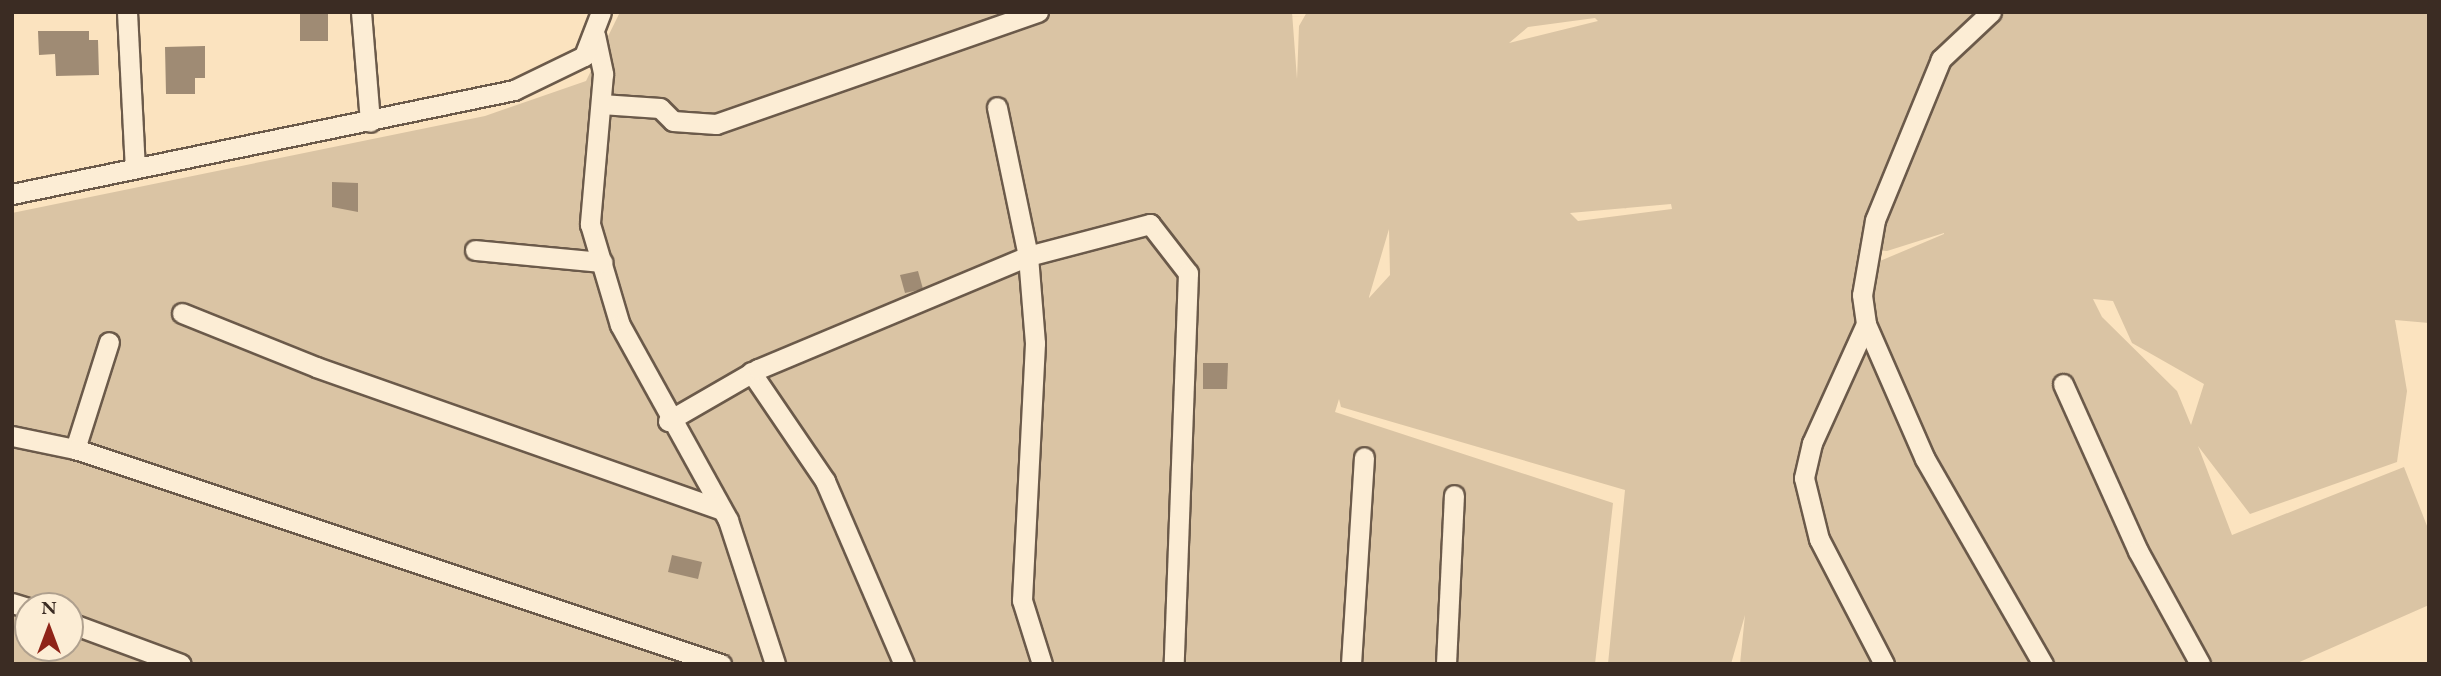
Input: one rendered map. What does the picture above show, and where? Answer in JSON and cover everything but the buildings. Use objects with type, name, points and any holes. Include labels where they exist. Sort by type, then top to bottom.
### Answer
[{"type":"street","points":[[127,12],[135,168]]},
{"type":"street","points":[[361,12],[370,122]]},
{"type":"street","points":[[12,194],[370,122],[514,90],[584,56],[595,35],[601,12]]},
{"type":"street","points":[[601,104],[660,108],[673,121],[716,124],[1038,12]]},
{"type":"street","points":[[1991,12],[1941,59],[1875,220],[1863,295],[1866,324],[1940,489],[2043,664]]},
{"type":"street","points":[[595,35],[601,104],[590,223],[620,325],[668,421],[722,510],[775,664]]},
{"type":"street","points":[[997,107],[1028,256],[1035,343],[1022,600],[1042,664]]},
{"type":"street","points":[[668,421],[751,372],[1028,256],[1150,224],[1188,273],[1174,664]]},
{"type":"street","points":[[475,250],[602,262]]},
{"type":"street","points":[[182,313],[316,367],[722,510]]},
{"type":"street","points":[[1866,324],[1812,443],[1804,478],[1819,539],[1884,664]]},
{"type":"street","points":[[75,449],[109,342]]},
{"type":"street","points":[[751,372],[825,481],[904,664]]},
{"type":"street","points":[[2063,384],[2138,551],[2200,664]]},
{"type":"street","points":[[12,436],[75,449],[721,664]]},
{"type":"street","points":[[1351,664],[1364,457]]},
{"type":"street","points":[[1446,664],[1454,495]]},
{"type":"street","points":[[84,628],[181,664]]},
{"type":"shaded area","points":[[620,12],[1292,12],[1297,79],[1299,26],[1307,12],[2429,12],[2429,323],[2395,320],[2407,391],[2397,462],[2250,514],[2198,446],[2232,535],[2404,467],[2429,531],[2429,605],[2295,664],[1740,664],[1745,615],[1731,664],[1608,664],[1625,490],[1341,407],[1339,399],[1335,412],[1613,503],[1595,664],[12,664],[12,213],[485,116],[586,81]],"holes":[[[1595,18],[1598,21],[1509,43],[1528,27]],[[1671,204],[1672,209],[1578,221],[1570,213]],[[1389,229],[1390,275],[1369,298]],[[1944,233],[1861,269],[1864,249],[1887,251]],[[2093,299],[2113,301],[2132,343],[2204,384],[2191,425],[2177,391],[2102,317]]]}]
